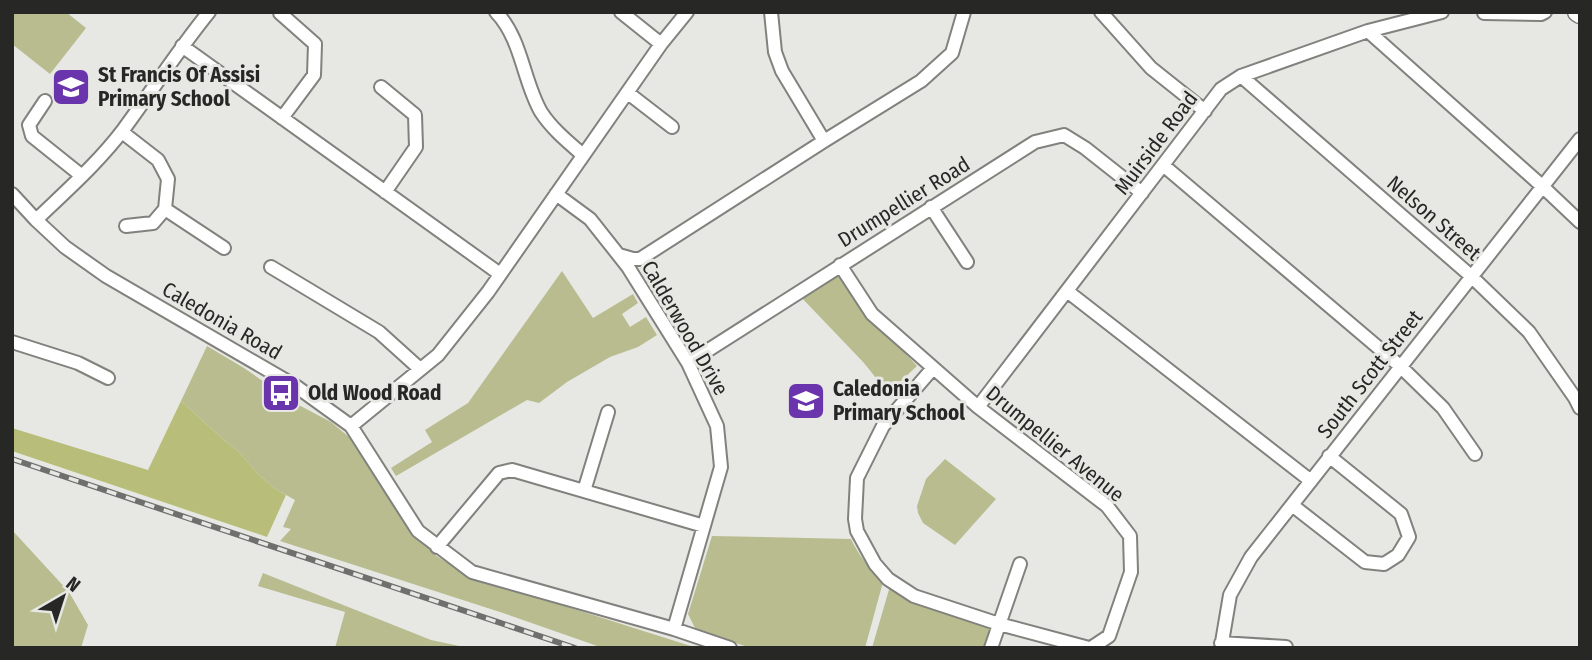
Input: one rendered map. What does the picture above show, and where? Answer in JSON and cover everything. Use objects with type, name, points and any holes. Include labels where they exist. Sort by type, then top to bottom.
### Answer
[{"type":"street","points":[[36,220],[82,176],[122,132],[209,12]]},
{"type":"street","points":[[621,12],[662,44]]},
{"type":"street","points":[[635,24],[644,12]]},
{"type":"street","points":[[351,426],[438,355],[500,274],[687,12]]},
{"type":"street","points":[[771,12],[775,52],[782,71],[824,141]]},
{"type":"street","points":[[619,255],[640,259],[921,81],[952,53],[964,12]]},
{"type":"street","points":[[1101,12],[1151,68],[1205,110]]},
{"type":"street","name":"Muirside Road","points":[[978,407],[1222,89],[1241,76],[1368,31],[1442,12]]},
{"type":"street","points":[[1484,13],[1545,12]]},
{"type":"street","points":[[281,13],[315,44],[314,75],[282,118]]},
{"type":"street","points":[[505,15],[541,111],[554,129],[583,155]]},
{"type":"street","points":[[1368,31],[1580,222]]},
{"type":"street","points":[[182,46],[500,274]]},
{"type":"street","name":"Nelson Street","points":[[1241,76],[1471,276],[1529,332],[1580,408]]},
{"type":"street","points":[[381,87],[415,115],[416,147],[385,192]]},
{"type":"street","points":[[628,93],[672,127]]},
{"type":"street","points":[[45,101],[29,125],[32,136],[82,176]]},
{"type":"street","points":[[122,132],[158,160],[168,179],[165,209],[153,223],[126,226]]},
{"type":"street","name":"Drumpellier Road","points":[[688,363],[1035,142],[1064,135],[1142,193]]},
{"type":"street","name":"South Scott Street","points":[[1221,645],[1230,595],[1251,557],[1580,139]]},
{"type":"street","points":[[1163,166],[1400,366],[1443,408],[1475,454]]},
{"type":"street","name":"Caledonia Road","points":[[12,194],[65,247],[106,275],[297,387],[351,426],[418,531],[472,572],[674,629],[730,648]]},
{"type":"street","name":"Calderwood Drive","points":[[556,194],[590,219],[635,278],[688,363],[717,426],[721,467],[674,629]]},
{"type":"street","points":[[931,208],[967,262]]},
{"type":"street","points":[[165,209],[224,248]]},
{"type":"street","points":[[635,278],[640,259]]},
{"type":"street","name":"Drumpellier Avenue","points":[[840,265],[872,314],[978,407],[1107,506],[1130,536],[1131,572],[1109,636],[1090,648],[999,624],[914,596],[888,579],[875,564],[857,531],[857,478],[883,426],[933,368]]},
{"type":"street","points":[[271,267],[379,332],[420,369]]},
{"type":"street","points":[[1067,292],[1311,481]]},
{"type":"street","points":[[12,342],[78,363],[108,378]]},
{"type":"street","points":[[584,491],[608,412]]},
{"type":"street","points":[[1292,505],[1365,562],[1384,564],[1398,555],[1409,537],[1401,514],[1329,456]]},
{"type":"street","points":[[437,547],[499,473],[512,470],[704,526]]},
{"type":"street","points":[[991,648],[1020,564]]},
{"type":"street","points":[[1221,645],[1286,647]]},
{"type":"green space","points":[[12,12],[66,12],[86,28],[50,74],[12,44]]},
{"type":"green space","points":[[562,271],[593,318],[633,294],[638,303],[622,314],[630,327],[646,317],[657,335],[638,347],[610,357],[567,382],[539,403],[527,400],[396,476],[391,468],[432,442],[425,430],[468,403]]},
{"type":"green space","points":[[836,273],[885,335],[917,366],[888,393],[864,363],[800,296]]},
{"type":"green space","points":[[207,346],[293,402],[331,422],[349,437],[410,528],[435,555],[467,575],[697,648],[603,648],[280,541],[291,529],[283,527],[295,500],[274,488],[239,452],[181,401]]},
{"type":"green space","points":[[181,401],[239,452],[257,473],[286,495],[267,537],[12,451],[12,428],[148,470]]},
{"type":"green space","points":[[945,459],[996,499],[955,545],[923,523],[917,506],[926,479]]},
{"type":"green space","points":[[12,530],[69,592],[88,625],[81,648],[12,648]]},
{"type":"green space","points":[[712,536],[851,539],[865,562],[883,582],[865,648],[751,648],[696,630],[688,614]]},
{"type":"green space","points":[[263,573],[431,640],[469,648],[335,648],[345,612],[258,586]]},
{"type":"green space","points":[[890,586],[993,626],[986,648],[872,648]]},
{"type":"railway","points":[[12,459],[575,648]]},
{"type":"place","name":"St Francis Of Assisi Primary School","points":[[71,87]]},
{"type":"place","name":"Old Wood Road","points":[[281,393]]},
{"type":"place","name":"Caledonia Primary School","points":[[806,401]]}]
